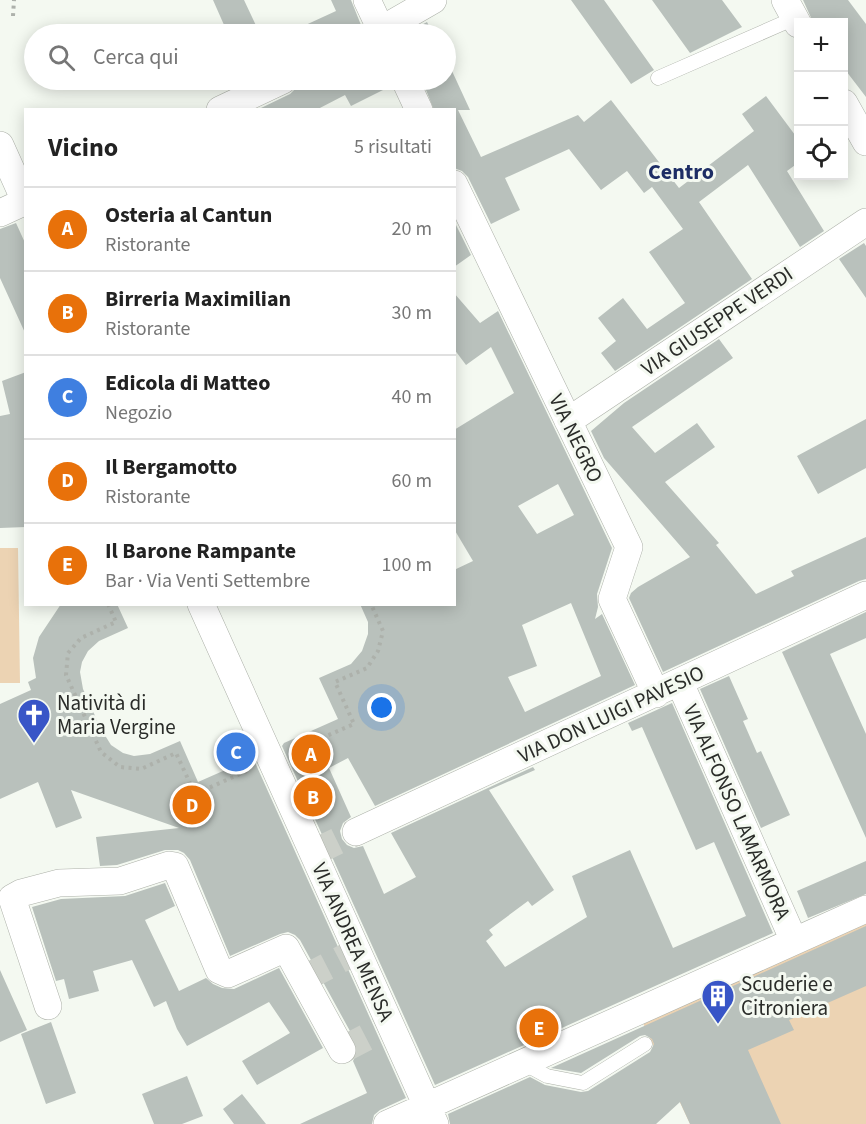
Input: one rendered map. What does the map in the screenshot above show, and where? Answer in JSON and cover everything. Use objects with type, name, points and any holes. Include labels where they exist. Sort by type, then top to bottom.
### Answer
[{"type":"street","points":[[367,0],[376,24]]},
{"type":"street","points":[[395,24],[434,0]]},
{"type":"street","points":[[224,108],[262,90]]},
{"type":"street","points":[[410,90],[418,108]]},
{"type":"street","points":[[848,110],[864,133]]},
{"type":"street","points":[[0,145],[24,200]]},
{"type":"street","name":"VIA NEGRO","points":[[456,187],[629,547],[612,599],[656,694]]},
{"type":"street","points":[[0,213],[24,202]]},
{"type":"street","name":"VIA GIUSEPPE VERDI","points":[[568,421],[866,222]]},
{"type":"street","name":"VIA DON LUIGI PAVESIO","points":[[356,832],[866,595]]},
{"type":"street","name":"VIA ANDREA MENSA","points":[[202,606],[431,1115]]},
{"type":"street","name":"VIA ALFONSO LAMARMORA","points":[[680,683],[794,941]]},
{"type":"street","points":[[48,1006],[12,898],[21,893],[59,883],[120,881],[168,865],[175,866],[219,970],[228,974],[286,948],[342,1050]]},
{"type":"street","points":[[387,1124],[431,1115],[523,1063],[866,909]]},
{"type":"lane","points":[[658,78],[793,14]]},
{"type":"lane","points":[[523,1063],[547,1076],[583,1083],[645,1044]]},
{"type":"path","points":[[14,0],[14,16]]},
{"type":"path","points":[[109,606],[116,622],[81,638],[68,653],[66,675],[101,752],[120,767],[141,769],[176,753],[195,794],[354,724],[335,682],[367,668],[378,651],[383,631],[372,606]]},
{"type":"shaded area","points":[[0,548],[18,548],[20,683],[0,683]]},
{"type":"shaded area","name":"Scuderie e Citroniera","points":[[866,919],[866,1124],[690,1124],[641,1019]]},
{"type":"building","points":[[213,0],[244,0],[255,24],[224,24]]},
{"type":"building","points":[[331,0],[351,0],[361,24],[308,24],[336,11]]},
{"type":"building","points":[[571,0],[604,0],[654,70],[631,84]]},
{"type":"building","points":[[652,0],[722,0],[742,27],[690,53]]},
{"type":"building","points":[[803,0],[848,0],[866,24],[866,97],[848,74],[848,18],[811,18]]},
{"type":"building","points":[[456,80],[470,110],[458,110],[481,157],[578,115],[584,122],[611,100],[679,188],[754,131],[742,114],[766,96],[794,134],[794,166],[787,171],[824,231],[800,247],[748,165],[699,202],[752,279],[615,371],[601,353],[616,341],[598,318],[623,298],[647,329],[685,303],[649,252],[683,229],[652,187],[644,193],[627,171],[601,190],[569,149],[505,178],[520,210],[491,224],[468,177],[456,169],[456,108],[433,108],[426,90],[456,90]]},
{"type":"building","points":[[294,90],[383,90],[351,106],[345,95],[320,108],[261,108]]},
{"type":"building","points":[[16,223],[24,241],[24,331],[0,278],[0,229]]},
{"type":"building","points":[[456,225],[471,255],[456,266]]},
{"type":"building","points":[[864,243],[866,246],[866,298],[839,259]]},
{"type":"building","points":[[456,295],[480,323],[498,311],[612,548],[597,594],[598,607],[595,619],[602,614],[635,685],[375,806],[348,758],[329,768],[351,817],[343,823],[340,831],[342,839],[354,848],[363,846],[384,894],[416,877],[391,833],[533,767],[535,770],[489,790],[554,890],[532,906],[528,901],[489,930],[493,935],[486,941],[505,967],[587,917],[572,876],[630,850],[673,948],[746,916],[714,842],[696,850],[642,727],[632,731],[628,723],[672,703],[773,933],[435,1085],[282,746],[284,743],[338,719],[319,678],[351,664],[362,651],[368,634],[368,622],[361,606],[456,606],[456,569],[473,561],[456,532],[456,429],[514,393],[491,347],[466,365],[456,352]],"holes":[[[558,484],[574,515],[537,534],[518,506]],[[571,603],[601,676],[525,712],[508,677],[537,666],[522,625]]]},
{"type":"building","points":[[719,339],[733,358],[632,427],[655,453],[697,423],[715,447],[665,482],[719,543],[716,545],[756,594],[794,576],[791,571],[866,537],[866,579],[663,672],[629,598],[638,587],[690,557],[604,458],[591,431],[624,403]]},
{"type":"building","points":[[24,373],[24,527],[0,528],[0,416],[10,414],[2,381]]},
{"type":"building","points":[[866,419],[866,468],[818,494],[797,456]]},
{"type":"building","points":[[60,606],[118,606],[128,628],[99,641],[88,651],[80,672],[83,689],[101,729],[111,745],[123,753],[134,756],[150,754],[180,741],[198,782],[232,767],[225,748],[242,741],[249,760],[253,758],[406,1098],[380,1110],[374,1115],[372,1124],[300,1124],[367,1093],[353,1061],[358,1051],[356,1042],[300,940],[295,935],[288,932],[280,934],[230,956],[190,860],[184,853],[178,850],[165,850],[117,865],[100,866],[96,837],[179,828],[71,790],[82,818],[56,828],[38,782],[0,799],[0,704],[31,690],[28,682],[36,678],[33,658],[39,637]]},
{"type":"building","points":[[866,612],[866,638],[830,654],[866,734],[866,838],[782,652]]},
{"type":"building","points":[[729,676],[748,719],[743,721],[757,753],[761,751],[790,815],[761,828],[700,689]]},
{"type":"building","points":[[866,861],[866,894],[808,918],[797,891]]},
{"type":"building","points":[[165,883],[175,906],[145,920],[179,991],[206,978],[222,988],[234,989],[279,968],[323,1048],[257,1085],[242,1061],[290,1033],[269,1002],[187,1046],[177,1029],[166,1001],[154,1007],[132,960],[93,971],[99,991],[69,999],[64,979],[56,981],[32,907],[61,899],[125,896]]},
{"type":"building","name":"Scuderie e Citroniera","points":[[866,926],[866,986],[789,1020],[794,1030],[748,1050],[781,1124],[690,1124],[680,1102],[656,1124],[450,1124],[448,1114],[530,1077],[545,1085],[581,1092],[588,1091],[650,1052],[654,1044],[652,1039],[645,1035],[640,1036],[581,1073],[551,1068]]},
{"type":"building","points":[[0,970],[27,1030],[0,1042]]},
{"type":"building","points":[[51,1022],[76,1093],[46,1104],[21,1034]]},
{"type":"building","points":[[187,1076],[203,1116],[182,1124],[154,1124],[142,1094]]},
{"type":"building","points":[[242,1094],[266,1124],[234,1124],[223,1109]]},
{"type":"tunnel","points":[[313,853],[356,832]]},
{"type":"tunnel","points":[[303,979],[357,951]]},
{"type":"tunnel","points":[[342,1050],[390,1025]]},
{"type":"place","name":"Natività di Maria Vergine","points":[[34,744]]},
{"type":"place","name":"Edicola di Matteo","points":[[236,752]]},
{"type":"place","name":"Osteria al Cantun","points":[[311,754]]},
{"type":"place","name":"Birreria Maximilian","points":[[313,797]]},
{"type":"place","name":"Il Bergamotto","points":[[192,805]]},
{"type":"place","name":"Scuderie e Citroniera","points":[[718,1025]]},
{"type":"place","name":"Il Barone Rampante","points":[[539,1028]]},
{"type":"district","name":"Centro","points":[[681,172]]}]
